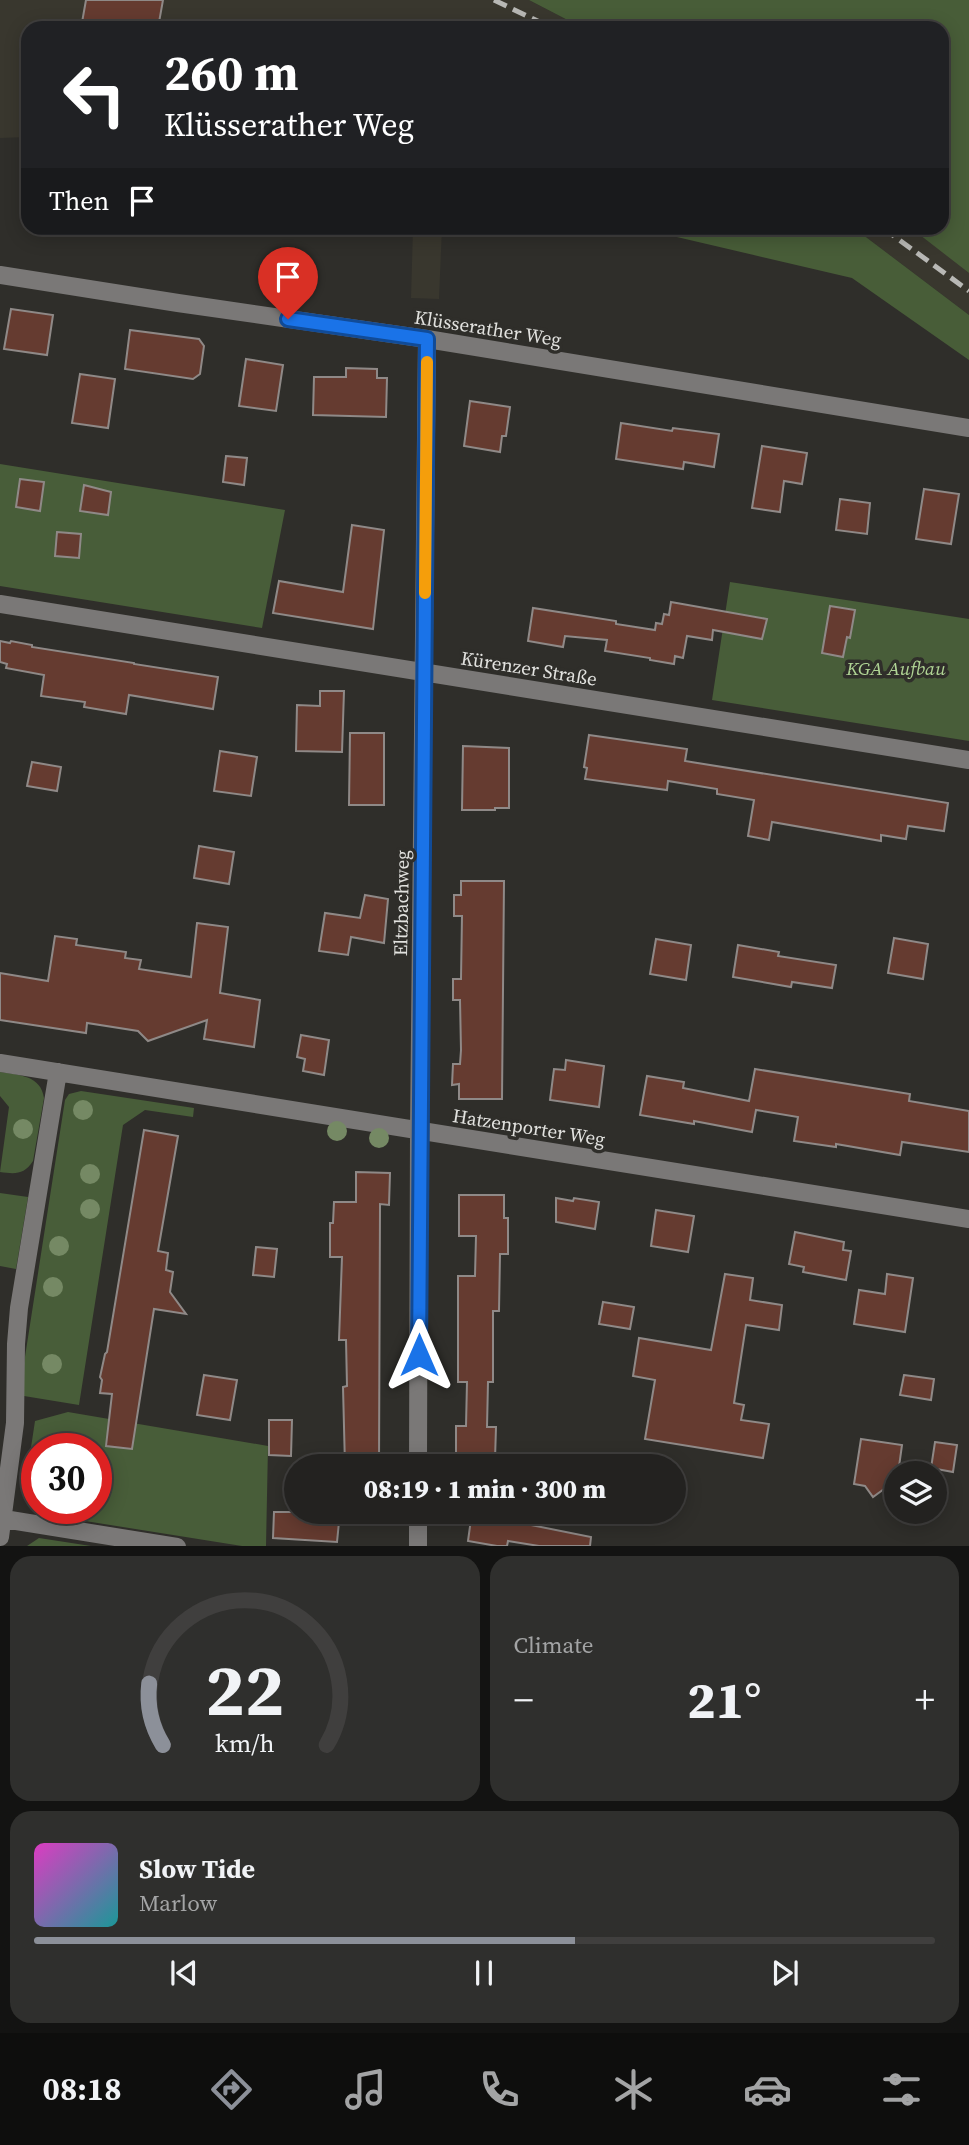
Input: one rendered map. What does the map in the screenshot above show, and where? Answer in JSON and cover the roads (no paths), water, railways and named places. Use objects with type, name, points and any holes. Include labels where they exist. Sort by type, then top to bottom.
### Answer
[{"type":"street","name":"Klüsserather Weg","points":[[0,275],[427,339],[969,428]]},
{"type":"street","name":"Eltzbachweg","points":[[418,1454],[427,339]]},
{"type":"street","name":"Kürenzer Straße","points":[[0,604],[969,760]]},
{"type":"street","name":"Hatzenporter Weg","points":[[0,1063],[969,1219]]},
{"type":"street","points":[[0,1537],[15,1423],[19,1308],[58,1072]]},
{"type":"street","points":[[4,1519],[177,1546]]},
{"type":"street","points":[[418,1524],[418,1546]]},
{"type":"railway","points":[[494,0],[538,21]]},
{"type":"railway","points":[[893,235],[969,291]]},
{"type":"park label","name":"KGA Aufbau","points":[[896,668]]}]
